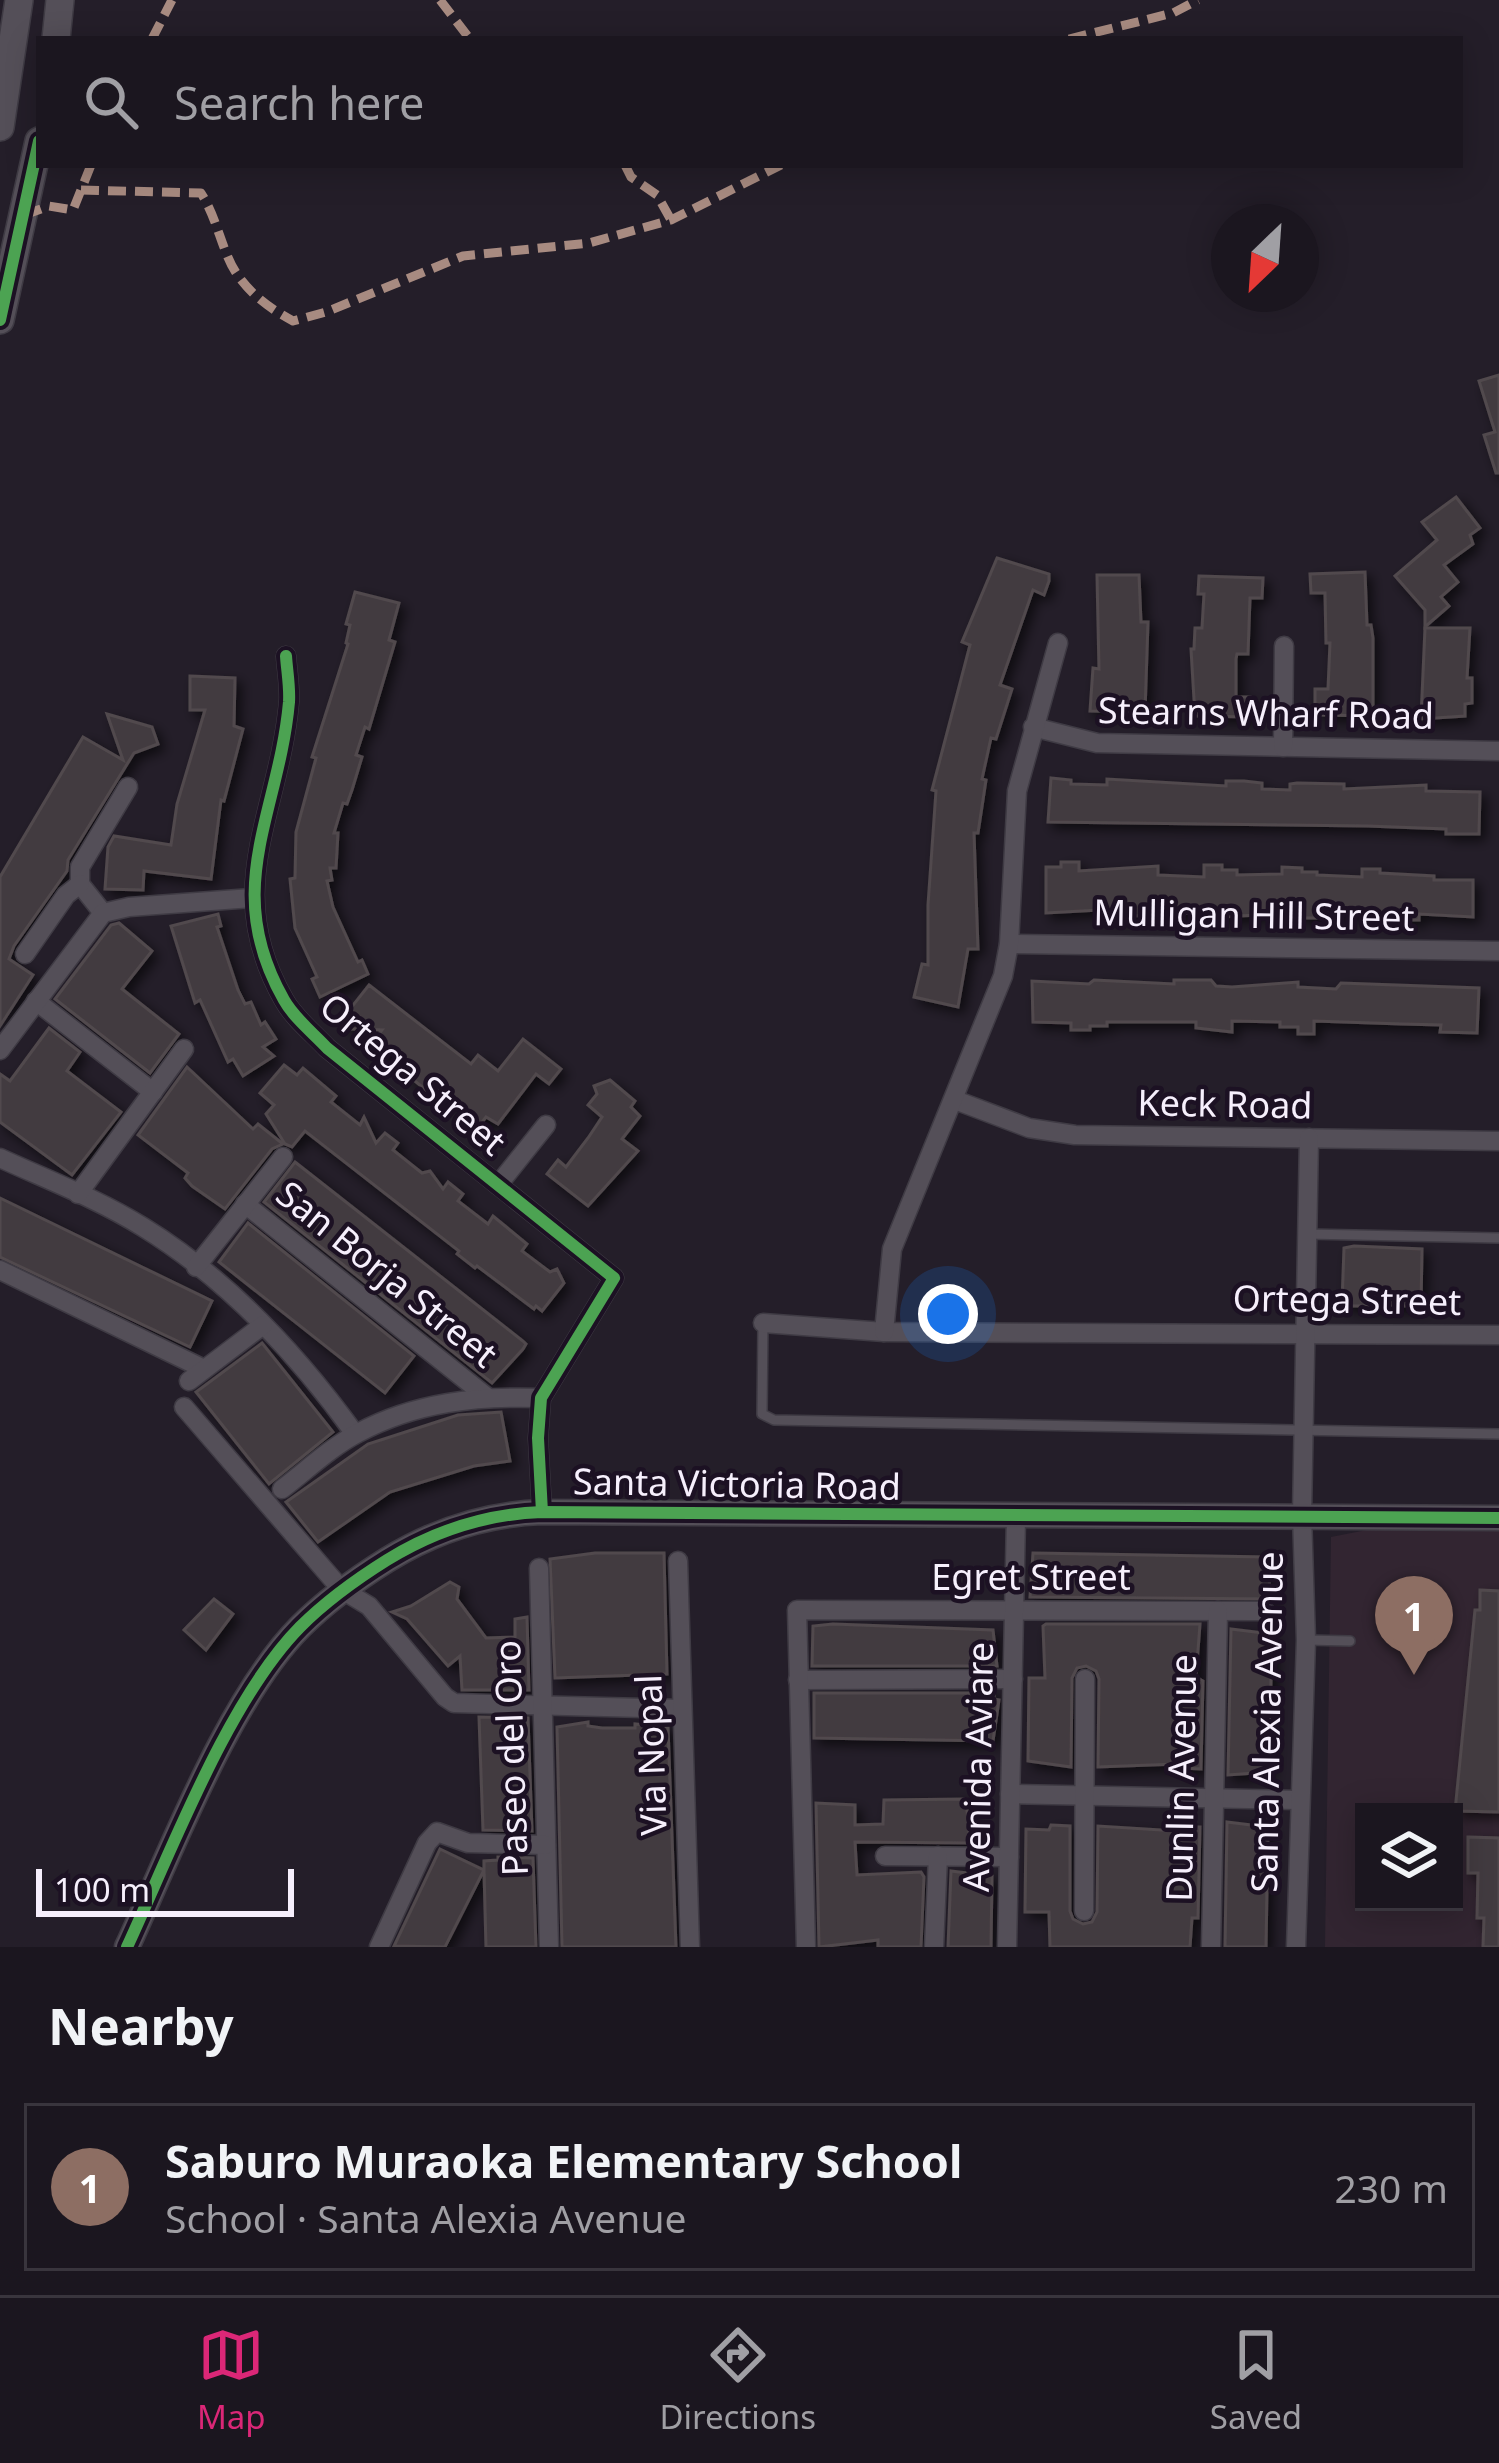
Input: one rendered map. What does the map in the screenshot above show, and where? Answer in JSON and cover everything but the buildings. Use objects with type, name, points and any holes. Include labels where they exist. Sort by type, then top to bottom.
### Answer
[{"type":"main road","points":[[0,127],[6,60],[20,0]]},
{"type":"main road","points":[[56,36],[60,0]]},
{"type":"main road","points":[[0,320],[36,155]]},
{"type":"street","points":[[884,1332],[892,1250],[993,1008],[1009,944],[1014,810],[1058,643]]},
{"type":"street","points":[[1283,748],[1285,646]]},
{"type":"street","name":"Ortega Street","points":[[286,656],[289,701],[252,898],[264,960],[286,1004],[327,1048],[614,1278],[541,1398]]},
{"type":"street","name":"Stearns Wharf Road","points":[[1033,727],[1097,743],[1499,751]]},
{"type":"street","points":[[103,913],[80,884],[80,867],[128,787]]},
{"type":"street","points":[[25,954],[80,884]]},
{"type":"street","points":[[0,1050],[103,913],[252,898]]},
{"type":"street","name":"Mulligan Hill Street","points":[[1009,944],[1499,951]]},
{"type":"street","points":[[36,1000],[153,1092]]},
{"type":"street","points":[[78,1194],[184,1049]]},
{"type":"street","name":"Keck Road","points":[[956,1100],[1009,1122],[1050,1132],[1499,1141]]},
{"type":"street","points":[[498,1186],[546,1125]]},
{"type":"street","name":"Santa Alexia Avenue","points":[[1296,1947],[1306,1640],[1302,1515],[1309,1138]]},
{"type":"street","points":[[196,1267],[283,1157]]},
{"type":"street","points":[[0,1158],[146,1228],[263,1325],[320,1385],[355,1434]]},
{"type":"street","name":"San Borja Street","points":[[245,1204],[487,1396]]},
{"type":"street","points":[[0,1270],[196,1375],[263,1325]]},
{"type":"street","name":"Ortega Street","points":[[763,1323],[884,1332],[1499,1335]]},
{"type":"street","points":[[282,1489],[355,1434],[441,1402],[487,1396],[541,1398],[542,1512]]},
{"type":"street","points":[[184,1407],[340,1589],[369,1606],[454,1703],[682,1709]]},
{"type":"street","name":"Santa Victoria Road","points":[[127,1947],[247,1699],[297,1630],[340,1589],[408,1547],[449,1529],[507,1513],[542,1512],[1499,1518]]},
{"type":"street","name":"Avenida Aviare","points":[[1007,1947],[1016,1517]]},
{"type":"street","name":"Via Nopal","points":[[678,1562],[690,1947]]},
{"type":"street","name":"Paseo del Oro","points":[[539,1568],[549,1947]]},
{"type":"street","name":"Egret Street","points":[[798,1680],[797,1610],[1265,1611]]},
{"type":"street","name":"Dunlin Avenue","points":[[1211,1947],[1218,1611]]},
{"type":"street","points":[[806,1947],[798,1680],[1013,1679]]},
{"type":"street","points":[[1084,1911],[1085,1679]]},
{"type":"street","points":[[1010,1794],[1299,1800]]},
{"type":"street","points":[[379,1947],[427,1843],[437,1832],[489,1845],[546,1845]]},
{"type":"street","points":[[885,1856],[1009,1858]]},
{"type":"street","points":[[934,1947],[938,1856]]},
{"type":"lane","points":[[1307,1234],[1499,1238]]},
{"type":"lane","points":[[763,1323],[762,1414],[774,1420],[1499,1434]]},
{"type":"lane","points":[[1306,1640],[1350,1641]]},
{"type":"shaded area","points":[[1443,1515],[1499,1519],[1499,1947],[1325,1947],[1331,1537]]},
{"type":"marked path","points":[[154,36],[172,0]]},
{"type":"marked path","points":[[440,0],[468,36]]},
{"type":"marked path","points":[[1081,36],[1173,13],[1198,0]]},
{"type":"marked path","points":[[24,215],[49,206],[73,210],[90,168]]},
{"type":"marked path","points":[[626,168],[631,177],[657,195],[671,220]]},
{"type":"marked path","points":[[81,190],[201,193],[238,276],[263,302],[293,321],[463,256],[589,243],[671,220],[775,168]]},
{"type":"cycle path","points":[[0,320],[36,155]]},
{"type":"cycle path","points":[[286,656],[289,702],[255,886],[256,922],[265,960],[284,1000],[327,1048],[614,1278],[541,1398],[542,1512]]},
{"type":"cycle path","points":[[127,1947],[225,1735],[274,1658],[310,1617],[353,1583],[405,1550],[461,1526],[542,1512],[1499,1518]]},
{"type":"place","name":"Saburo Muraoka Elementary School","points":[[1414,1675]]}]
